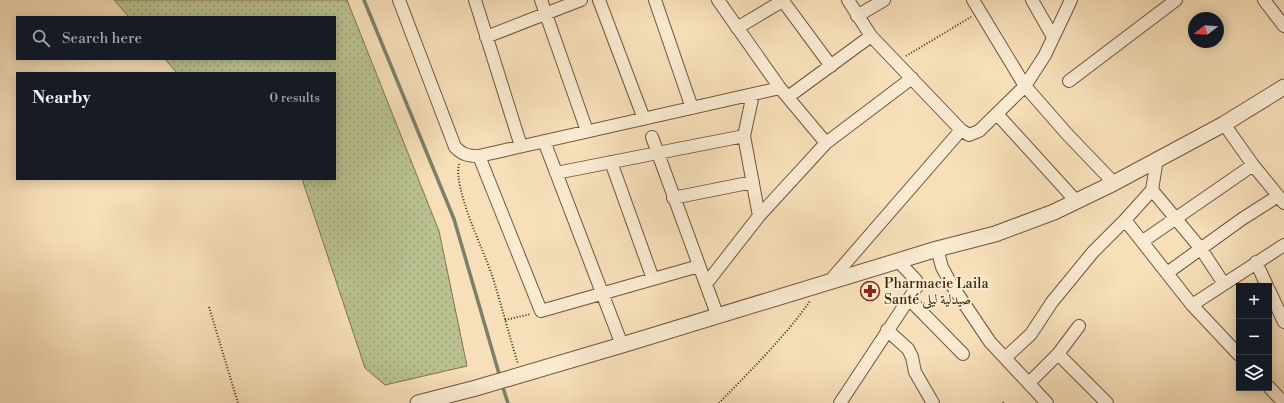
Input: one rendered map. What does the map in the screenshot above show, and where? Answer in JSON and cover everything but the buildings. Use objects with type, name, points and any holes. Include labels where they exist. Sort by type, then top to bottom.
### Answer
[{"type":"street","points":[[399,0],[455,147],[462,154],[479,156],[753,94],[784,92],[831,66],[871,36]]},
{"type":"street","points":[[475,0],[521,146]]},
{"type":"street","points":[[541,0],[588,131]]},
{"type":"street","points":[[486,37],[581,0]]},
{"type":"street","points":[[599,0],[644,119]]},
{"type":"street","points":[[655,0],[692,108]]},
{"type":"street","points":[[718,0],[784,92],[826,143]]},
{"type":"street","points":[[737,28],[783,0],[831,66]]},
{"type":"street","points":[[848,0],[871,36],[961,130],[969,135],[974,134],[1025,86],[1045,55],[1071,0]]},
{"type":"street","points":[[857,16],[884,0]]},
{"type":"street","points":[[974,0],[1025,86],[1067,134],[1114,183]]},
{"type":"street","points":[[1032,0],[1053,37]]},
{"type":"street","points":[[1069,82],[1176,0]]},
{"type":"street","points":[[1264,0],[1280,12],[1284,26]]},
{"type":"street","points":[[706,284],[760,216],[826,143],[912,78]]},
{"type":"street","points":[[419,403],[476,388],[622,345],[900,262],[937,249],[995,234],[1077,202],[1224,124],[1284,87]]},
{"type":"street","points":[[753,94],[744,136],[760,216]]},
{"type":"street","points":[[996,114],[1077,202]]},
{"type":"street","points":[[1168,273],[1200,249],[1281,200],[1253,165],[1224,124]]},
{"type":"street","points":[[825,284],[961,130]]},
{"type":"street","points":[[556,173],[744,136]]},
{"type":"street","points":[[652,137],[673,198],[718,316]]},
{"type":"street","points":[[544,141],[622,345]]},
{"type":"street","points":[[479,156],[540,311],[699,266]]},
{"type":"street","points":[[1005,358],[1031,334],[1052,302],[1093,252],[1152,190],[1157,159]]},
{"type":"street","points":[[611,162],[653,279]]},
{"type":"street","points":[[1143,242],[1253,165]]},
{"type":"street","points":[[673,198],[753,182]]},
{"type":"street","points":[[1152,190],[1177,218],[1224,284]]},
{"type":"street","points":[[1125,220],[1192,305],[1236,352]]},
{"type":"street","points":[[1192,305],[1284,245]]},
{"type":"street","points":[[937,249],[942,268],[951,284],[990,342],[1047,403]]},
{"type":"street","points":[[840,403],[918,285],[916,280],[900,262]]},
{"type":"street","points":[[1256,262],[1266,283]]},
{"type":"street","points":[[1272,296],[1284,322]]},
{"type":"street","points":[[909,299],[964,354]]},
{"type":"street","points":[[1029,384],[1058,354],[1079,326]]},
{"type":"street","points":[[887,330],[910,353],[915,372],[933,403]]},
{"type":"street","points":[[1058,354],[1107,403]]},
{"type":"street","points":[[1272,390],[1284,403]]},
{"type":"path","points":[[896,62],[980,11]]},
{"type":"path","points":[[462,154],[458,170],[461,191],[491,274],[505,320],[516,376]]},
{"type":"path","points":[[719,403],[772,349],[825,284]]},
{"type":"path","points":[[209,307],[238,403]]},
{"type":"path","points":[[505,320],[540,311]]},
{"type":"green space","points":[[114,0],[347,0],[439,231],[467,366],[385,385],[365,368],[302,180],[336,180],[336,72],[176,72],[166,60],[336,60],[336,16],[128,16]]},
{"type":"waterway","points":[[364,0],[454,219],[500,377]]},
{"type":"waterway","points":[[502,385],[508,403]]},
{"type":"place","name":"Pharmacie Laila Santé صيدلية ليلى","points":[[870,291]]}]
